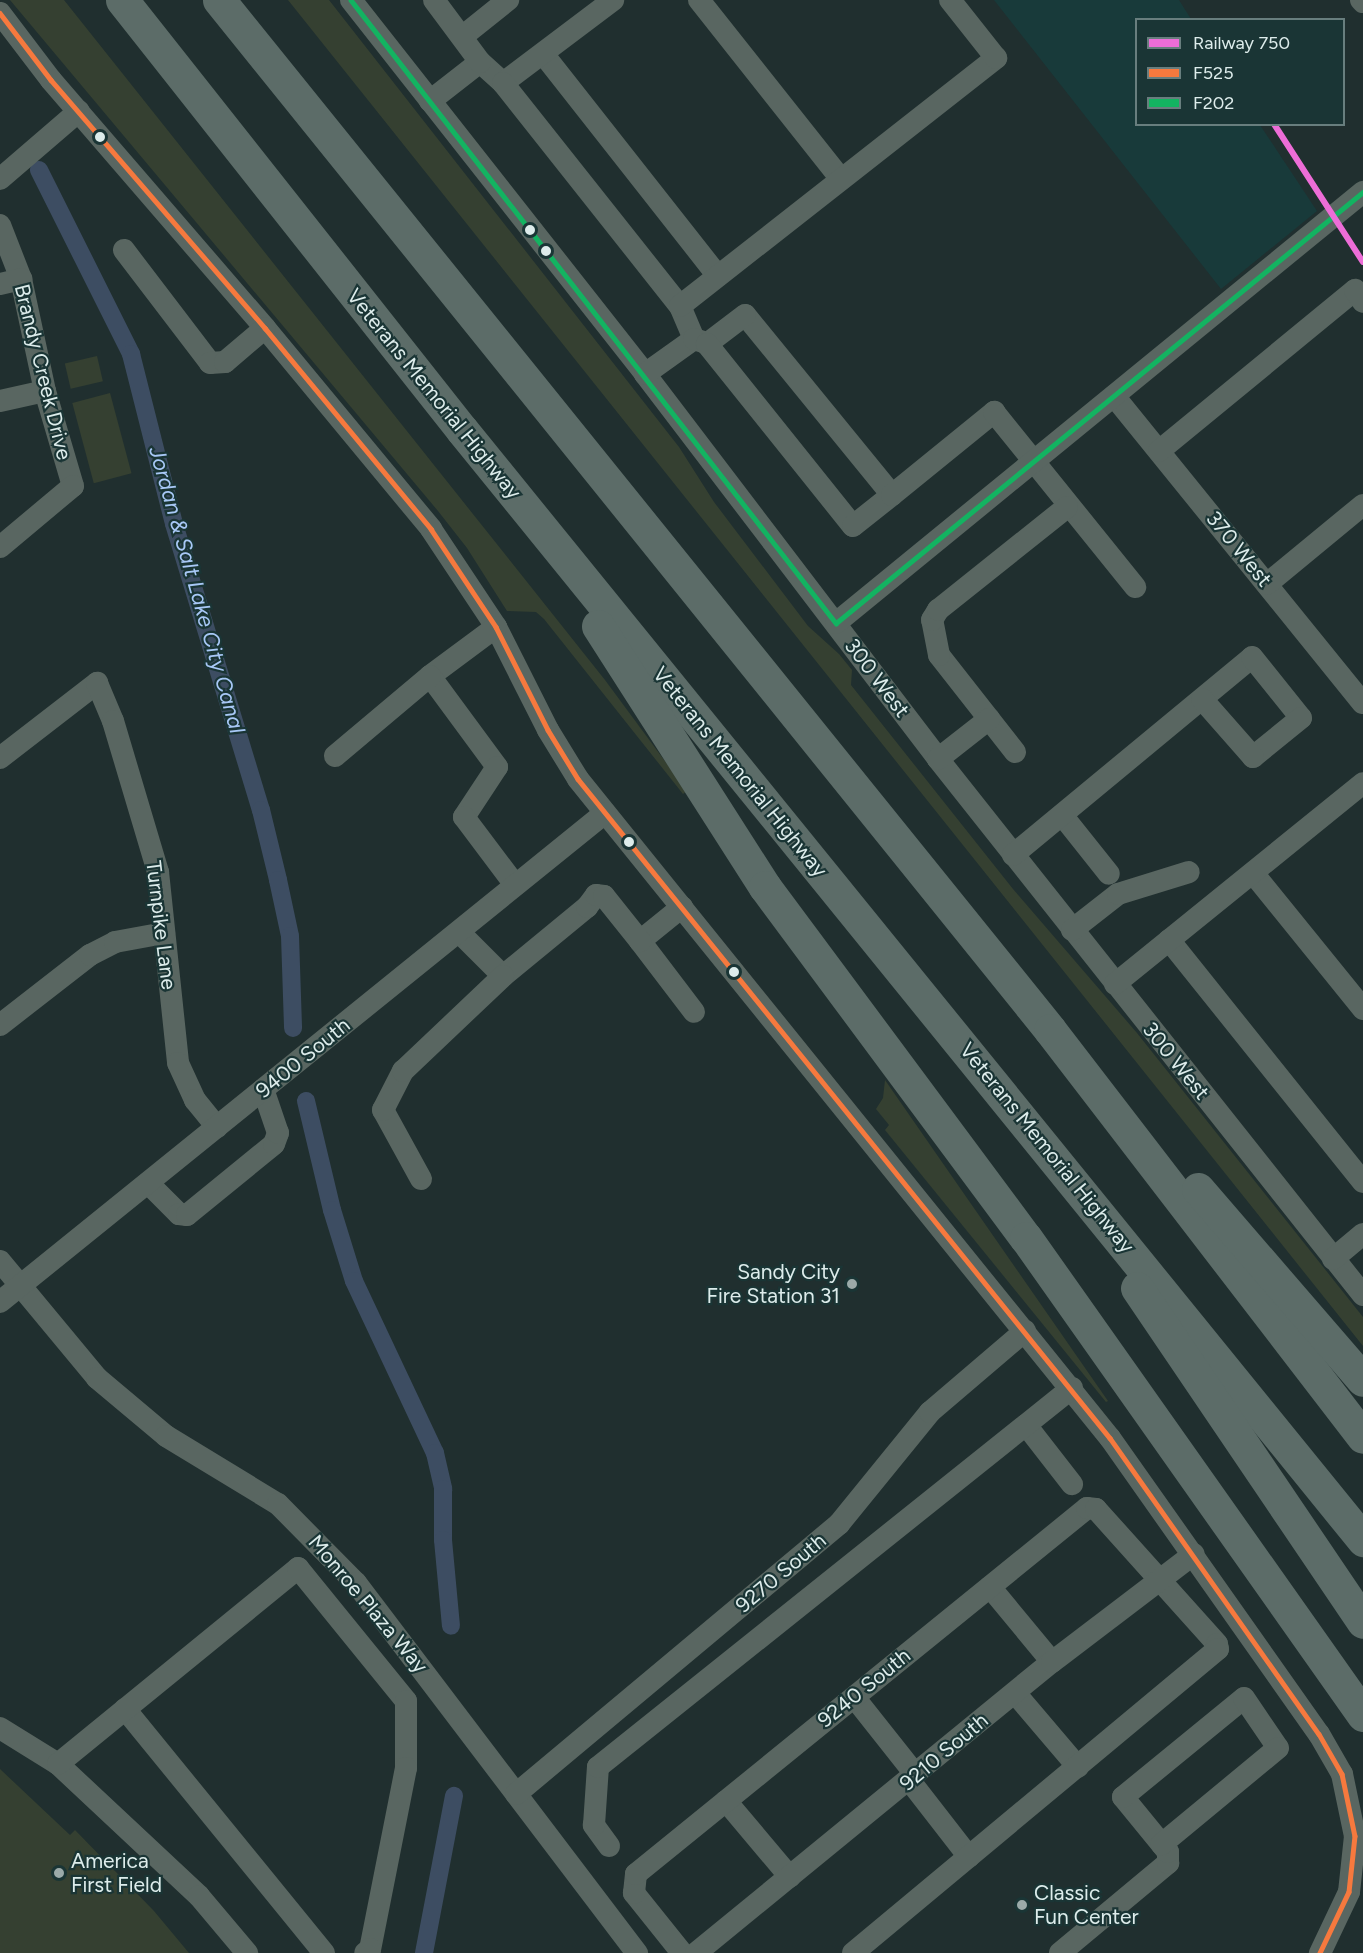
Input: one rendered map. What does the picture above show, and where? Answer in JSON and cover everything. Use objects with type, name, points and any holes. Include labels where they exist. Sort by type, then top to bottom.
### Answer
[{"type":"highway","name":"Veterans Memorial Highway","points":[[122,0],[462,430],[1035,1131],[1363,1540]]},
{"type":"highway","points":[[219,0],[1050,1030],[1363,1437]]},
{"type":"highway","points":[[462,430],[574,590],[765,887],[1026,1238],[1363,1715]]},
{"type":"highway","points":[[1050,1030],[1179,1166],[1363,1380]]},
{"type":"highway","points":[[1035,1131],[1219,1414],[1363,1622]]},
{"type":"street","name":"300 West","points":[[351,0],[645,374],[1013,855],[1363,1295]]},
{"type":"street","points":[[434,0],[463,36],[480,62],[502,83],[681,306],[700,341],[853,526],[994,412],[1032,464],[1135,587]]},
{"type":"street","points":[[463,36],[508,0]]},
{"type":"street","points":[[502,83],[544,55],[613,0]]},
{"type":"street","points":[[699,0],[841,179]]},
{"type":"street","points":[[681,306],[996,58],[950,0]]},
{"type":"street","points":[[0,13],[79,111],[265,328],[431,529],[496,627],[548,730],[605,813],[1072,1388],[1194,1554],[1319,1734],[1342,1774],[1355,1836],[1356,1894],[1320,1953]]},
{"type":"street","points":[[544,55],[718,276]]},
{"type":"street","points":[[430,101],[480,62]]},
{"type":"street","points":[[0,179],[79,111]]},
{"type":"street","points":[[836,623],[1363,192]]},
{"type":"street","name":"Brandy Creek Drive","points":[[0,225],[10,282],[73,486],[0,547]]},
{"type":"street","points":[[124,250],[210,363],[225,362],[265,328]]},
{"type":"street","points":[[1159,451],[1356,290],[1363,302]]},
{"type":"street","points":[[645,374],[745,315],[892,495]]},
{"type":"street","points":[[0,401],[45,391]]},
{"type":"street","name":"370 West","points":[[1114,396],[1363,703]]},
{"type":"street","points":[[1267,584],[1363,505]]},
{"type":"street","points":[[1015,752],[939,655],[932,620],[938,610],[1067,507]]},
{"type":"street","points":[[335,756],[430,676],[496,627]]},
{"type":"street","points":[[430,676],[497,767],[464,817],[515,885]]},
{"type":"street","name":"Turnpike Lane","points":[[0,758],[97,683],[113,721],[158,873],[178,1063],[195,1100],[217,1127]]},
{"type":"street","points":[[1013,855],[1203,699]]},
{"type":"street","points":[[938,759],[989,719]]},
{"type":"street","points":[[1115,984],[1363,783]]},
{"type":"street","name":"9400 South","points":[[0,1302],[605,813]]},
{"type":"street","points":[[1062,815],[1109,874]]},
{"type":"street","points":[[1072,930],[1118,894],[1189,872]]},
{"type":"street","points":[[1253,873],[1363,1009]]},
{"type":"street","points":[[421,1179],[383,1110],[403,1071],[503,976],[587,907],[596,895],[604,896],[694,1012]]},
{"type":"street","points":[[640,940],[681,907]]},
{"type":"street","points":[[459,932],[503,976]]},
{"type":"street","points":[[0,1025],[90,955],[115,942],[164,933]]},
{"type":"street","points":[[1169,940],[1363,1182]]},
{"type":"street","points":[[148,1183],[179,1214],[187,1215],[274,1144],[278,1133],[263,1089]]},
{"type":"street","points":[[1333,1258],[1363,1234]]},
{"type":"street","name":"Monroe Plaza Way","points":[[0,1261],[65,1343],[133,1410],[175,1442],[278,1504],[356,1583],[637,1953]]},
{"type":"street","name":"9270 South","points":[[516,1794],[839,1524],[930,1412],[1025,1331]]},
{"type":"street","points":[[609,1846],[594,1825],[598,1767],[1072,1388]]},
{"type":"street","points":[[1026,1425],[1072,1484]]},
{"type":"street","name":"9240 South","points":[[682,1953],[634,1893],[634,1879],[726,1801],[1091,1507],[1159,1580]]},
{"type":"street","name":"9210 South","points":[[697,1953],[1052,1662],[1194,1554]]},
{"type":"street","points":[[58,1764],[298,1568],[406,1701],[406,1768],[370,1949],[365,1953]]},
{"type":"street","points":[[853,1953],[1218,1649],[1218,1644],[1159,1580]]},
{"type":"street","points":[[990,1587],[1052,1662]]},
{"type":"street","points":[[1015,1694],[1078,1767]]},
{"type":"street","points":[[854,1697],[969,1857]]},
{"type":"street","points":[[1060,1953],[1168,1863],[1168,1852],[1123,1797],[1244,1698],[1278,1748],[1162,1844]]},
{"type":"street","points":[[125,1709],[324,1953]]},
{"type":"street","points":[[0,1728],[58,1764],[199,1896],[247,1953]]},
{"type":"street","points":[[726,1801],[790,1877]]},
{"type":"shaded area","points":[[994,0],[1179,0],[1190,18],[1135,18],[1135,126],[1261,126],[1317,211],[1221,289]]},
{"type":"green space","points":[[10,0],[64,0],[605,680],[687,791],[683,794],[544,619],[536,612],[507,611],[467,548],[438,511]]},
{"type":"green space","points":[[288,0],[329,0],[679,447],[714,502],[808,626],[839,654],[852,670],[851,685],[1013,889],[1137,1033],[1363,1317],[1363,1346]]},
{"type":"green space","points":[[97,356],[103,381],[71,389],[65,363]]},
{"type":"green space","points":[[110,393],[131,473],[94,483],[72,403]]},
{"type":"green space","points":[[885,1080],[1108,1401],[1106,1402],[885,1130],[889,1125],[876,1109],[883,1098]]},
{"type":"green space","name":"America First Field","points":[[0,1769],[70,1835],[75,1830],[154,1911],[189,1953],[0,1953]]},
{"type":"waterway","name":"Jordan & Salt Lake City Canal","points":[[39,170],[131,354],[174,524],[261,810],[278,880],[290,936],[293,1028]]},
{"type":"waterway","name":"Jordan & Salt Lake City Canal","points":[[306,1101],[332,1210],[354,1281],[435,1453],[443,1489],[443,1540],[451,1626]]},
{"type":"waterway","name":"Jordan & Salt Lake City Canal","points":[[424,1953],[454,1796]]},
{"type":"rail line","name":"750","points":[[1275,126],[1363,262]]},
{"type":"transit line","name":"F202","points":[[351,0],[836,623]]},
{"type":"transit line","name":"F525","points":[[0,13],[51,80],[265,328],[431,529],[496,627],[548,730],[578,779],[1110,1438],[1319,1734],[1342,1774],[1355,1836],[1349,1892],[1320,1953]]},
{"type":"transit line","name":"F202","points":[[836,623],[1363,192]]},
{"type":"place","name":"Sandy City Fire Station 31","points":[[852,1284]]},
{"type":"place","name":"America First Field","points":[[59,1873]]},
{"type":"place","name":"Classic Fun Center","points":[[1022,1905]]}]
